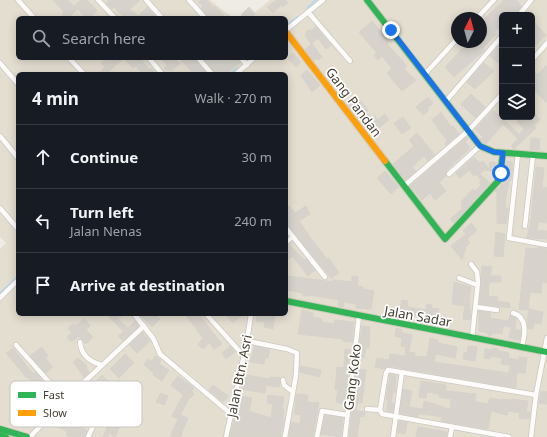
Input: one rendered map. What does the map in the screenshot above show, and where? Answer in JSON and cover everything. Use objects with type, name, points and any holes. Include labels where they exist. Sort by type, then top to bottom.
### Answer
[{"type":"street","points":[[18,0],[32,16]]},
{"type":"street","points":[[98,0],[113,16]]},
{"type":"street","points":[[146,0],[160,16]]},
{"type":"street","points":[[189,0],[203,16]]},
{"type":"street","points":[[288,29],[323,0]]},
{"type":"street","points":[[367,0],[480,146],[494,152],[547,156]]},
{"type":"street","points":[[483,12],[494,0]]},
{"type":"street","points":[[521,12],[531,0]]},
{"type":"street","points":[[308,12],[350,61]]},
{"type":"street","name":"Gang Pandan","points":[[288,34],[446,239],[499,180],[503,153]]},
{"type":"street","points":[[446,101],[499,39]]},
{"type":"street","points":[[535,57],[547,43]]},
{"type":"street","points":[[424,75],[451,46]]},
{"type":"street","points":[[71,60],[82,72]]},
{"type":"street","points":[[151,60],[160,72]]},
{"type":"street","points":[[200,60],[210,72]]},
{"type":"street","points":[[243,60],[247,65]]},
{"type":"street","points":[[238,72],[252,60]]},
{"type":"street","points":[[0,63],[16,82]]},
{"type":"street","points":[[404,186],[468,131],[499,97]]},
{"type":"street","points":[[0,136],[16,156]]},
{"type":"street","points":[[449,174],[480,146]]},
{"type":"street","points":[[518,154],[509,238],[547,245]]},
{"type":"street","points":[[525,226],[533,155]]},
{"type":"street","points":[[0,208],[16,227]]},
{"type":"street","points":[[288,231],[325,277]]},
{"type":"street","points":[[288,241],[293,237]]},
{"type":"street","points":[[471,264],[477,272],[476,307],[472,338]]},
{"type":"street","points":[[459,278],[477,285]]},
{"type":"street","points":[[0,298],[16,282]]},
{"type":"street","name":"Jalan Sadar","points":[[288,301],[472,338],[546,351]]},
{"type":"street","points":[[476,307],[497,310]]},
{"type":"street","points":[[513,313],[520,317],[524,324],[525,336],[522,346]]},
{"type":"street","points":[[136,316],[158,346],[160,354],[231,414]]},
{"type":"street","points":[[208,316],[243,355]]},
{"type":"street","name":"Jalan Btn. Asri","points":[[226,437],[246,341],[249,316]]},
{"type":"street","name":"Gang Koko","points":[[345,437],[359,316]]},
{"type":"street","points":[[85,381],[144,326]]},
{"type":"street","points":[[531,437],[536,395],[546,351],[547,338]]},
{"type":"street","points":[[246,341],[297,353],[294,392],[285,437]]},
{"type":"street","points":[[80,342],[82,352],[86,357],[101,365]]},
{"type":"street","points":[[16,345],[48,381]]},
{"type":"street","points":[[509,437],[381,414],[380,410],[386,372],[390,370],[497,390],[536,395]]},
{"type":"street","points":[[393,437],[402,372]]},
{"type":"street","points":[[283,380],[284,386],[294,392]]},
{"type":"street","points":[[367,409],[380,410]]},
{"type":"street","points":[[317,437],[322,411],[347,415]]},
{"type":"street","points":[[0,429],[29,437],[39,427]]},
{"type":"street","points":[[88,437],[94,427]]},
{"type":"street","points":[[450,437],[452,427]]},
{"type":"street","points":[[0,435],[6,437]]},
{"type":"shaded area","points":[[0,0],[210,0],[230,16],[16,16],[16,60],[288,60],[288,16],[250,16],[270,0],[547,0],[547,437],[0,437],[0,249],[6,243],[0,237]]},
{"type":"building","points":[[53,0],[68,0],[74,6],[81,0],[87,0],[97,10],[92,16],[84,16],[78,9],[70,16],[64,16],[62,14],[64,12]]},
{"type":"building","points":[[109,0],[140,0],[130,9],[138,16],[123,16],[114,7],[112,9],[106,3]]},
{"type":"building","points":[[201,0],[207,0],[224,16],[207,16],[201,8],[203,6],[199,2]]},
{"type":"building","points":[[277,0],[285,0],[288,3],[283,7],[281,5],[273,13],[267,7]]},
{"type":"building","points":[[504,0],[517,0],[521,6],[517,12],[499,12],[499,28],[494,32],[496,34],[487,44],[487,16]]},
{"type":"building","points":[[147,7],[154,16],[138,16]]},
{"type":"building","points":[[249,7],[255,14],[253,16],[241,15]]},
{"type":"building","points":[[372,21],[389,42],[387,44],[407,66],[404,69],[416,80],[402,91],[387,73],[392,68],[382,56],[378,60],[374,55],[377,53],[359,32]]},
{"type":"building","points":[[535,23],[546,35],[535,45]]},
{"type":"building","points":[[316,27],[331,45],[326,49],[318,38],[311,44],[305,35],[309,29],[310,31]]},
{"type":"building","points":[[312,44],[322,57],[318,60],[317,58],[314,61],[305,49]]},
{"type":"building","points":[[499,46],[499,62],[498,63],[490,56]]},
{"type":"building","points":[[463,48],[483,48],[485,50],[454,77],[445,67]]},
{"type":"building","points":[[293,53],[301,62],[296,67],[288,58]]},
{"type":"building","points":[[105,60],[122,60],[108,72],[101,72],[105,67],[101,63]]},
{"type":"building","points":[[143,60],[142,61],[150,70],[151,68],[154,72],[141,72],[136,66],[133,68],[126,61]]},
{"type":"building","points":[[162,60],[176,60],[180,64],[170,71],[164,68],[167,65]]},
{"type":"building","points":[[181,60],[196,60],[205,72],[192,72]]},
{"type":"building","points":[[204,60],[238,60],[240,63],[228,72],[214,72]]},
{"type":"building","points":[[484,63],[494,71],[475,89],[467,82]]},
{"type":"building","points":[[547,65],[547,103],[535,91],[535,73],[537,75]]},
{"type":"building","points":[[307,70],[320,85],[312,92],[301,75]]},
{"type":"building","points":[[471,94],[485,107],[475,118],[461,104]]},
{"type":"building","points":[[353,97],[356,102],[359,99],[368,110],[366,112],[371,118],[374,115],[378,120],[385,114],[389,120],[376,130],[368,120],[362,124],[346,103]]},
{"type":"building","points":[[428,97],[433,103],[427,108],[429,110],[423,115],[416,107]]},
{"type":"building","points":[[493,110],[499,116],[499,120],[504,120],[519,134],[524,129],[517,121],[518,120],[535,120],[535,114],[540,120],[534,125],[536,128],[514,149],[511,146],[518,139],[503,124],[486,144],[480,139],[483,137],[475,129]]},
{"type":"building","points":[[441,112],[451,127],[453,126],[459,134],[446,145],[445,143],[447,141],[432,120]]},
{"type":"building","points":[[403,117],[411,128],[402,134],[394,123]]},
{"type":"building","points":[[417,133],[435,155],[428,161],[424,156],[412,167],[416,171],[405,180],[393,164],[414,146],[409,140]]},
{"type":"building","points":[[467,137],[468,139],[465,142],[470,148],[446,171],[446,176],[439,183],[446,191],[435,200],[430,193],[422,200],[410,186]]},
{"type":"building","points":[[531,138],[540,139],[539,150],[530,150]]},
{"type":"building","points":[[474,157],[480,163],[483,161],[489,169],[490,162],[497,163],[497,171],[484,170],[480,174],[490,183],[454,223],[450,219],[463,208],[461,205],[463,203],[461,202],[473,189],[475,191],[481,185],[479,183],[481,181],[476,174],[474,176],[469,170],[460,178],[456,173]]},
{"type":"building","points":[[507,161],[513,162],[511,180],[506,196],[505,208],[508,208],[506,224],[497,223],[497,193],[495,191],[497,189],[498,190],[503,181]]},
{"type":"building","points":[[536,167],[544,168],[542,187],[547,188],[547,223],[538,222],[537,230],[547,231],[547,239],[527,238],[531,219]]},
{"type":"building","points":[[385,171],[399,187],[391,194],[377,178]]},
{"type":"building","points":[[289,206],[295,213],[306,206],[310,214],[299,221],[312,240],[327,259],[329,258],[339,273],[331,278],[288,225]]},
{"type":"building","points":[[471,223],[477,230],[467,239],[470,243],[465,247],[462,260],[451,246],[466,234],[463,231]]},
{"type":"building","points":[[496,232],[505,234],[503,257],[494,256]]},
{"type":"building","points":[[288,245],[305,260],[306,259],[315,270],[308,276],[292,256],[288,259]]},
{"type":"building","points":[[538,247],[547,249],[547,283],[542,282],[541,293],[530,292],[528,310],[519,309],[526,248],[537,249]]},
{"type":"building","points":[[482,266],[492,267],[490,276],[501,276],[501,282],[489,282],[488,296],[498,297],[497,301],[510,303],[510,308],[479,304]]},
{"type":"building","points":[[288,276],[334,282],[333,280],[352,282],[352,276],[358,277],[357,286],[374,291],[371,309],[356,308],[356,304],[344,302],[343,307],[338,306],[339,300],[309,295],[303,296],[303,293],[288,290]]},
{"type":"building","points":[[454,282],[471,287],[469,295],[469,309],[471,309],[470,320],[463,319],[465,306],[452,304]]},
{"type":"building","points":[[402,300],[408,301],[407,307],[426,310],[427,304],[432,305],[431,308],[439,309],[437,323],[430,322],[431,318],[423,317],[422,322],[417,321],[418,316],[399,314]]},
{"type":"building","points":[[529,309],[543,312],[541,324],[534,323],[533,329],[528,329],[527,321]]},
{"type":"building","points":[[302,310],[313,313],[313,317],[322,319],[322,322],[334,324],[335,320],[354,322],[352,342],[343,341],[343,339],[298,334]]},
{"type":"building","points":[[479,311],[491,313],[490,318],[508,321],[510,315],[516,318],[515,330],[521,330],[520,340],[509,338],[511,327],[503,326],[502,334],[492,333],[492,336],[488,335],[488,333],[479,331]]},
{"type":"building","points":[[108,316],[122,316],[118,319],[128,328],[135,321],[139,326],[123,341],[118,336],[124,332]]},
{"type":"building","points":[[141,316],[156,316],[160,319],[152,327]]},
{"type":"building","points":[[186,316],[200,316],[222,344],[214,349],[209,342],[204,349],[198,345],[203,338]]},
{"type":"building","points":[[227,316],[241,316],[233,323]]},
{"type":"building","points":[[257,316],[275,316],[273,329],[264,327],[265,322],[256,321]]},
{"type":"building","points":[[85,319],[90,326],[86,330],[93,337],[86,344],[79,336],[71,342],[67,337],[72,333],[68,328],[73,324],[75,326]]},
{"type":"building","points":[[362,326],[370,327],[369,348],[366,348],[364,358],[358,357]]},
{"type":"building","points":[[396,328],[402,330],[402,333],[412,335],[409,352],[415,353],[415,356],[427,357],[430,338],[438,340],[438,343],[457,347],[455,358],[436,354],[434,362],[509,373],[510,365],[501,364],[502,358],[490,356],[490,359],[484,358],[485,349],[492,350],[493,348],[498,349],[498,351],[509,353],[508,358],[519,360],[519,357],[527,358],[525,373],[517,372],[516,388],[389,366],[384,369],[375,367],[377,358],[389,360],[390,354],[405,356],[406,347],[401,346],[402,338],[395,336]]},
{"type":"building","points":[[143,332],[150,341],[137,353],[129,345]]},
{"type":"building","points":[[230,346],[235,352],[226,359],[222,353]]},
{"type":"building","points":[[255,346],[270,349],[268,358],[265,358],[264,364],[250,362]]},
{"type":"building","points":[[468,346],[477,347],[475,361],[463,359],[464,353],[467,353]]},
{"type":"building","points":[[42,347],[48,356],[45,358],[53,367],[46,373],[30,356]]},
{"type":"building","points":[[13,348],[33,374],[35,372],[43,381],[31,381],[28,377],[27,378],[6,353]]},
{"type":"building","points":[[345,349],[351,350],[345,404],[336,402],[338,390],[335,390],[337,367],[344,368]]},
{"type":"building","points":[[125,354],[134,363],[119,378],[110,369]]},
{"type":"building","points":[[155,356],[161,360],[159,364],[169,370],[162,381],[153,375],[154,373],[144,365],[148,359],[152,361]]},
{"type":"building","points":[[78,358],[87,366],[86,367],[89,372],[84,377],[73,362]]},
{"type":"building","points":[[300,366],[321,370],[320,377],[300,372]]},
{"type":"building","points":[[357,369],[366,370],[362,403],[358,403],[356,411],[365,412],[364,417],[360,416],[357,437],[349,437]]},
{"type":"building","points":[[390,374],[396,375],[395,393],[393,392],[391,403],[394,403],[393,412],[387,411],[388,400],[386,399]]},
{"type":"building","points":[[102,375],[108,381],[96,381]]},
{"type":"building","points":[[247,375],[270,379],[270,377],[280,378],[279,387],[266,385],[265,393],[240,389],[243,377],[247,378]]},
{"type":"building","points":[[178,376],[194,388],[192,392],[194,394],[191,398],[190,397],[180,415],[188,418],[180,437],[170,437],[178,419],[172,416],[183,395],[171,385]]},
{"type":"building","points":[[421,381],[446,385],[446,391],[476,394],[475,402],[488,404],[490,398],[528,401],[526,412],[530,412],[529,419],[519,418],[520,413],[508,411],[507,415],[491,411],[488,429],[441,421],[442,417],[418,414],[417,417],[400,413],[403,389],[412,391],[409,407],[423,409],[424,401],[450,409],[451,399],[439,397],[439,394],[427,392],[426,398],[419,397]]},
{"type":"building","points":[[213,385],[228,396],[223,402],[209,390]]},
{"type":"building","points":[[541,391],[547,392],[547,404],[539,403]]},
{"type":"building","points":[[161,393],[168,396],[164,405],[156,402]]},
{"type":"building","points":[[296,394],[308,395],[307,402],[319,403],[313,437],[289,437],[291,422],[300,424],[301,415],[295,414]]},
{"type":"building","points":[[268,395],[284,397],[282,409],[284,409],[284,418],[281,437],[230,437],[239,396],[252,398],[249,411],[271,418],[273,404],[267,403]]},
{"type":"building","points":[[325,415],[343,418],[341,437],[321,434]]},
{"type":"building","points":[[399,421],[407,422],[405,434],[397,432]]},
{"type":"building","points":[[58,427],[81,427],[87,430],[84,437],[70,437],[66,435],[68,432]]},
{"type":"building","points":[[107,427],[120,427],[115,437],[109,434],[108,437],[103,437]]},
{"type":"building","points":[[418,427],[447,432],[446,437],[416,437]]},
{"type":"waterway","points":[[307,8],[316,0]]},
{"type":"waterway","points":[[288,24],[297,17]]},
{"type":"waterway","points":[[232,72],[237,68]]},
{"type":"waterway","points":[[0,293],[16,278]]},
{"type":"traffic: fast","points":[[367,0],[480,146],[494,152],[547,156]]},
{"type":"traffic: fast","points":[[385,161],[445,239],[499,180],[503,153]]},
{"type":"traffic: fast","points":[[288,301],[547,352]]},
{"type":"traffic: fast","points":[[0,429],[27,437]]},
{"type":"traffic: fast","points":[[0,435],[6,437]]},
{"type":"traffic: slow","points":[[288,35],[385,161]]},
{"type":"route","points":[[391,30],[424,75],[480,146],[494,152],[503,153],[501,173]]}]
